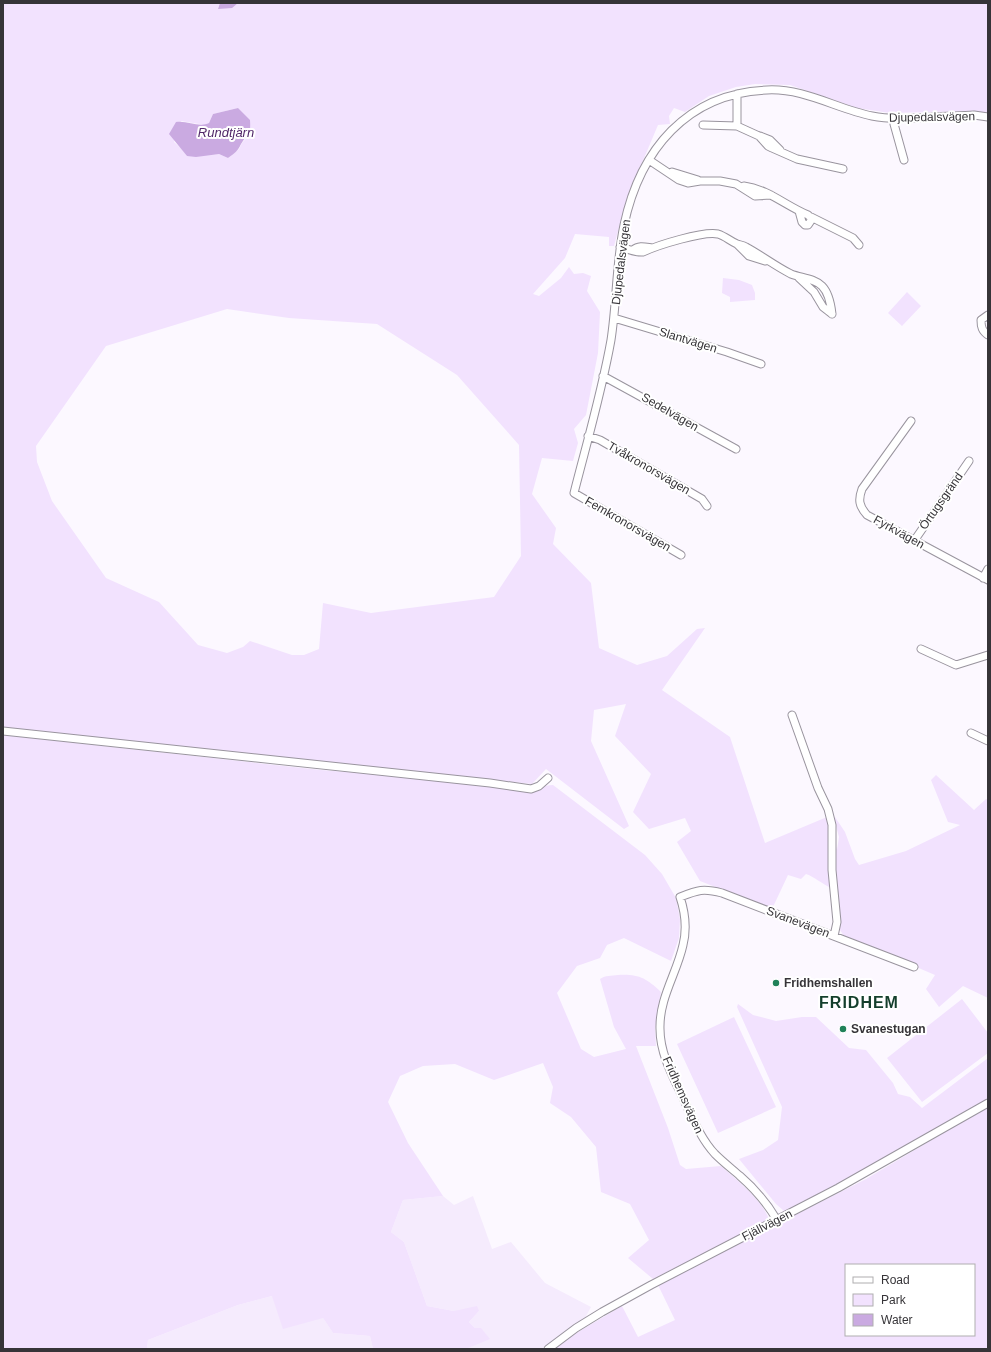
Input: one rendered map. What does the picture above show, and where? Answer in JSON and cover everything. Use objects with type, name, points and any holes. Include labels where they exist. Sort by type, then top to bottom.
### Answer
[{"type":"street","name":"Djupedalsvägen","points":[[574,493],[603,376],[614,318],[620,247],[630,203],[649,160],[667,134],[683,119],[708,104],[728,96],[767,90],[780,90],[807,95],[853,112],[884,118],[894,119],[960,116],[988,117]]},
{"type":"street","points":[[737,94],[737,126]]},
{"type":"street","points":[[894,119],[904,160]]},
{"type":"street","points":[[703,125],[737,126],[770,140],[780,151],[797,159],[843,169]]},
{"type":"street","points":[[649,160],[668,171],[700,180],[720,181],[753,187],[772,195],[799,211],[802,222],[805,225],[808,225],[811,222],[811,217],[853,238],[859,245]]},
{"type":"street","points":[[620,247],[633,250],[637,247],[644,246],[654,248],[698,236],[718,234],[744,246],[797,277],[814,292],[823,307],[832,314],[832,307],[827,294],[821,285],[811,279],[797,277]]},
{"type":"street","points":[[814,292],[818,290],[821,285]]},
{"type":"street","points":[[988,315],[981,320],[981,326],[984,332],[988,335]]},
{"type":"street","name":"Slantvägen","points":[[614,318],[727,352],[761,364]]},
{"type":"street","name":"Sedelvägen","points":[[603,376],[736,449]]},
{"type":"street","name":"Fyrkvägen","points":[[911,421],[862,489],[859,501],[863,511],[867,515],[986,579]]},
{"type":"street","name":"Tvåkronorsvägen","points":[[588,436],[600,440],[702,499],[707,506]]},
{"type":"street","name":"Örtugsgränd","points":[[914,540],[969,461]]},
{"type":"street","name":"Femkronorsvägen","points":[[574,493],[681,556]]},
{"type":"street","points":[[986,579],[988,569]]},
{"type":"street","points":[[921,649],[956,665],[988,655]]},
{"type":"street","points":[[792,715],[816,782],[828,809],[832,825],[832,870],[837,922],[834,936]]},
{"type":"street","points":[[3,731],[490,783],[531,789],[539,786],[548,778]]},
{"type":"street","points":[[971,733],[988,741]]},
{"type":"street","name":"Svanevägen","points":[[680,897],[702,890],[722,893],[914,967]]},
{"type":"street","name":"Fridhemsvägen","points":[[680,897],[686,930],[682,950],[661,1010],[660,1027],[662,1049],[700,1134],[708,1146],[716,1156],[758,1193],[766,1202],[777,1220]]},
{"type":"street","name":"Fjällvägen","points":[[548,1349],[576,1328],[602,1312],[838,1188],[988,1103]]},
{"type":"shaded area","points":[[443,1196],[454,1205],[473,1196],[492,1249],[511,1242],[545,1283],[591,1307],[585,1318],[541,1349],[466,1349],[472,1346],[475,1328],[469,1322],[479,1311],[454,1311],[427,1306],[404,1242],[391,1232],[403,1200]]},
{"type":"shaded area","points":[[272,1296],[323,1318],[333,1333],[370,1336],[373,1349],[147,1349],[148,1340],[238,1305]]},
{"type":"green space","points":[[3,3],[220,3],[218,9],[238,3],[988,3],[988,113],[974,111],[890,113],[857,108],[790,85],[755,84],[736,87],[709,96],[685,112],[674,108],[669,116],[670,124],[658,125],[626,201],[614,246],[609,246],[609,237],[575,234],[565,258],[533,294],[539,296],[561,278],[569,267],[574,274],[583,273],[591,276],[587,291],[600,312],[598,353],[586,415],[574,429],[578,443],[573,461],[542,458],[532,494],[556,528],[553,544],[591,583],[599,648],[637,665],[667,656],[697,629],[705,628],[662,690],[730,737],[765,843],[827,817],[837,850],[839,837],[834,819],[835,817],[845,832],[855,859],[859,865],[906,851],[960,825],[948,822],[931,780],[936,775],[974,810],[986,799],[988,800],[988,998],[963,986],[939,1007],[926,989],[935,975],[844,936],[840,930],[831,888],[809,875],[806,874],[801,879],[788,875],[772,909],[700,881],[677,842],[691,831],[685,818],[649,829],[633,812],[651,774],[615,736],[626,704],[594,710],[591,741],[629,826],[624,829],[546,769],[532,784],[3,728]],"holes":[[[238,108],[249,135],[239,149],[228,158],[219,154],[187,156],[174,142],[181,121],[205,125],[209,123],[213,114]],[[227,309],[289,318],[377,324],[457,375],[519,445],[521,556],[494,597],[371,613],[323,603],[319,649],[304,655],[292,655],[250,641],[243,647],[227,653],[198,645],[159,602],[106,578],[52,501],[37,462],[36,446],[106,346]]]},
{"type":"green space","points":[[723,278],[739,280],[752,285],[755,293],[755,300],[730,302],[730,297],[722,293]]},
{"type":"green space","points":[[907,292],[921,306],[902,326],[888,313]]},
{"type":"green space","points":[[3,735],[321,770],[399,776],[527,791],[543,786],[553,785],[645,855],[662,874],[676,898],[680,919],[679,938],[671,961],[624,938],[607,945],[600,958],[577,966],[557,993],[581,1049],[594,1057],[626,1049],[614,1027],[600,979],[606,976],[618,975],[637,976],[651,983],[661,992],[655,1028],[656,1046],[636,1046],[668,1128],[680,1165],[686,1169],[721,1166],[760,1203],[768,1217],[766,1222],[653,1279],[628,1258],[649,1240],[630,1204],[601,1192],[596,1147],[571,1117],[550,1103],[553,1087],[543,1063],[494,1080],[455,1064],[423,1066],[400,1076],[388,1102],[408,1143],[443,1196],[403,1200],[391,1232],[404,1242],[427,1306],[454,1311],[477,1306],[479,1311],[469,1322],[475,1328],[481,1328],[490,1339],[466,1349],[373,1349],[370,1336],[333,1333],[323,1318],[283,1329],[272,1296],[238,1305],[148,1340],[147,1349],[3,1349]]},
{"type":"green space","points":[[962,999],[988,1033],[988,1053],[922,1102],[887,1058]]},
{"type":"green space","points":[[738,1004],[753,1015],[776,1021],[802,1017],[816,1017],[849,1048],[866,1050],[893,1083],[898,1094],[910,1097],[922,1108],[988,1058],[988,1100],[958,1115],[864,1171],[789,1210],[784,1211],[776,1204],[739,1159],[763,1150],[778,1140],[782,1107],[737,1007]]},
{"type":"green space","points":[[734,1017],[776,1107],[718,1133],[677,1044]]},
{"type":"green space","points":[[988,1108],[988,1349],[554,1349],[578,1332],[622,1306],[638,1337],[675,1320],[658,1285],[866,1179]]},
{"type":"water","points":[[220,3],[238,3],[232,8],[218,9]]},
{"type":"water","name":"Rundtjärn","points":[[238,108],[250,120],[250,129],[235,153],[228,158],[219,154],[196,157],[187,156],[169,134],[176,122],[201,125],[209,123],[213,114]]},
{"type":"place","name":"Fridhemshallen","points":[[776,983]]},
{"type":"place","name":"Svanestugan","points":[[843,1029]]},
{"type":"district","name":"FRIDHEM","points":[[859,1002]]}]
